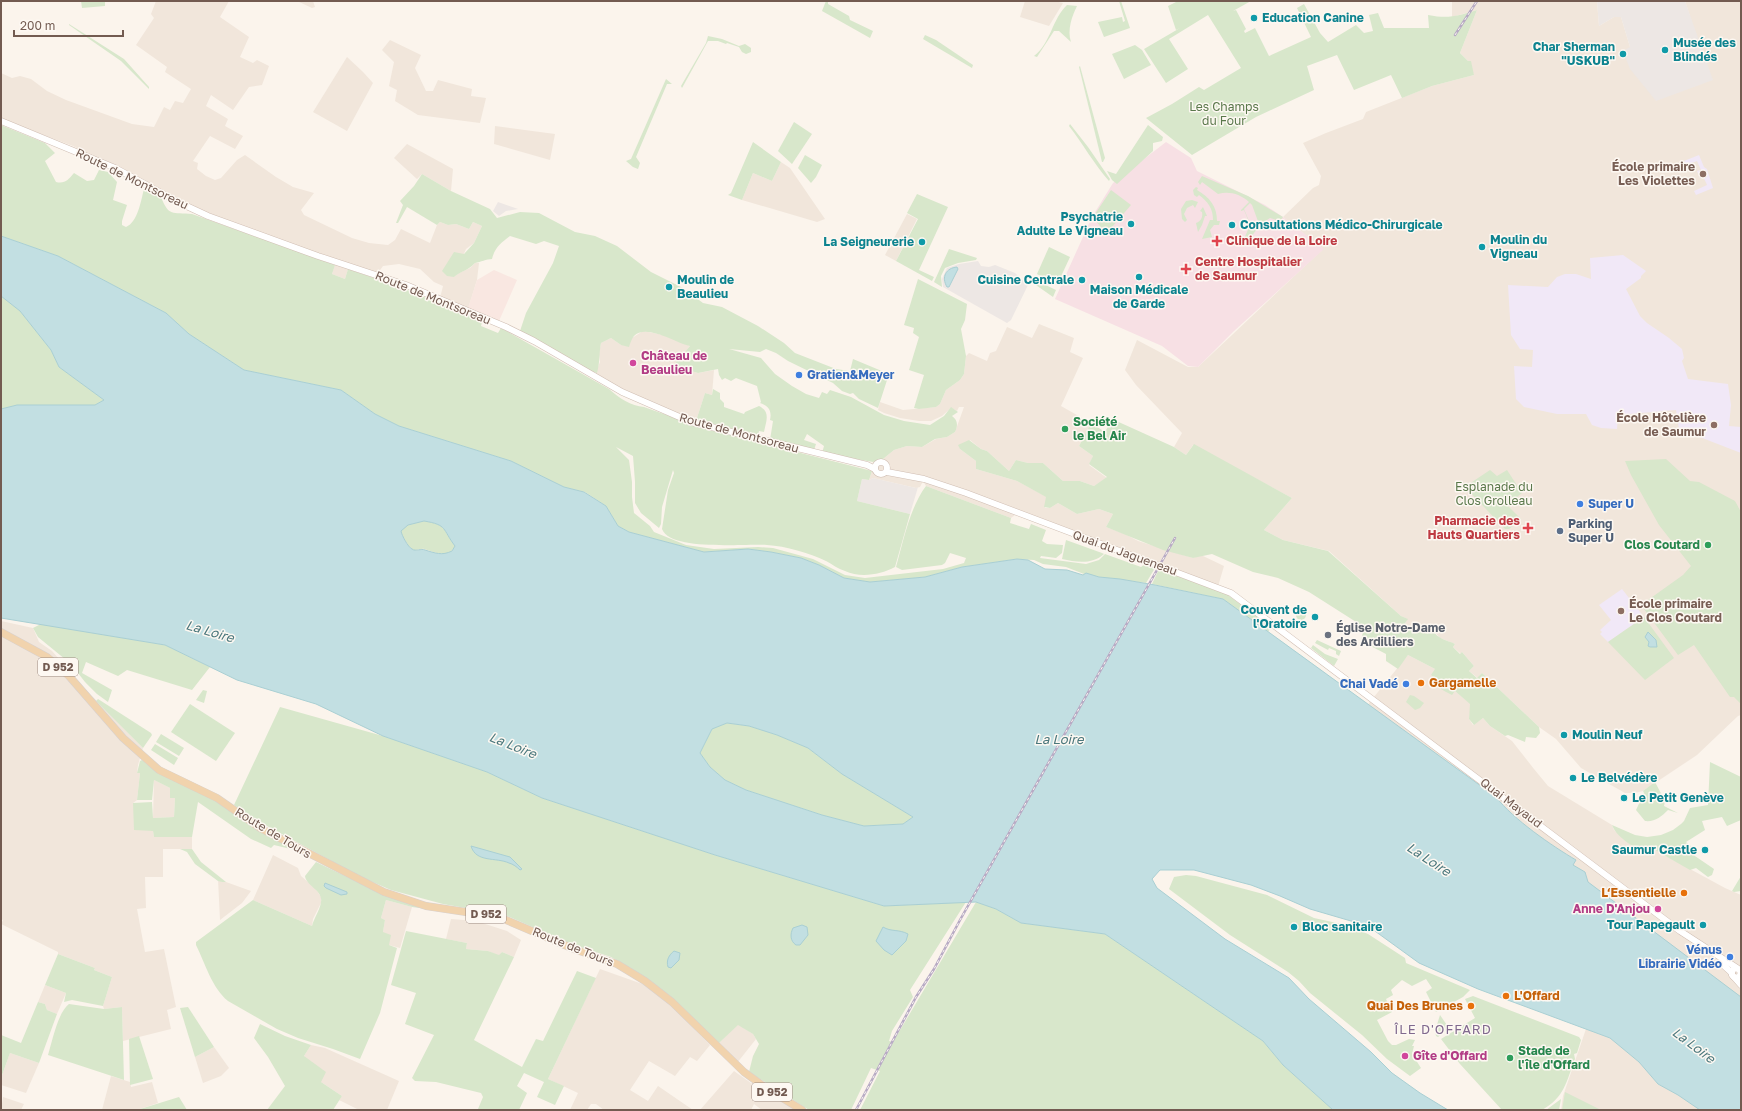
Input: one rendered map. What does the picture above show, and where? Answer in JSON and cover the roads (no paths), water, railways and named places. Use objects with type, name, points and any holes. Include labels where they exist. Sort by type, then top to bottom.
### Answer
[{"type":"main road","name":"Route de Montsoreau","points":[[1,121],[115,168],[174,200],[208,216],[318,256],[406,285],[506,327],[534,341],[605,383],[641,401],[685,420],[875,467]]},
{"type":"main road","points":[[881,462],[885,463],[887,469],[881,475],[877,473],[875,467],[881,462]]},
{"type":"main road","name":"Quai du Jagueneau","points":[[887,469],[924,479],[966,494],[1233,594],[1336,672]]},
{"type":"main road","name":"Route de Tours","points":[[1,632],[47,657],[69,676],[104,716],[143,753],[184,781],[217,798],[260,828],[384,892],[426,906],[499,917],[574,950],[617,964],[645,981],[672,1002],[744,1072],[766,1088],[802,1110]]},
{"type":"main road","name":"Quai Mayaud","points":[[1336,672],[1727,967],[1736,977],[1741,972],[1686,936]]},
{"type":"main road","points":[[1736,977],[1741,985]]},
{"type":"water","name":"La Loire","points":[[1,236],[58,256],[166,313],[189,334],[244,370],[341,390],[375,414],[399,426],[511,461],[564,487],[584,492],[606,506],[618,526],[629,532],[704,552],[748,549],[771,552],[801,558],[819,565],[844,578],[870,582],[925,577],[962,567],[1017,559],[1028,560],[1045,569],[1067,570],[1083,575],[1086,573],[1099,577],[1155,585],[1223,599],[1496,797],[1522,823],[1576,860],[1573,865],[1585,872],[1588,882],[1741,997],[1741,1110],[1700,1110],[1658,1084],[1639,1062],[1610,1038],[1478,989],[1419,963],[1368,926],[1310,909],[1251,885],[1194,870],[1160,870],[1152,879],[1157,888],[1225,939],[1289,978],[1309,999],[1371,1052],[1392,1073],[1420,1093],[1448,1110],[1333,1110],[1283,1065],[1263,1041],[1105,934],[1021,923],[996,909],[976,902],[884,906],[715,855],[542,798],[487,772],[383,736],[316,704],[237,680],[165,645],[1,618],[1,409],[17,405],[95,405],[104,400],[59,367],[51,350],[20,311],[1,296]],"holes":[[[424,521],[437,524],[444,529],[455,546],[452,551],[438,554],[410,548],[401,531],[408,525]],[[727,723],[749,726],[777,735],[808,748],[842,774],[913,817],[903,824],[864,826],[822,815],[746,790],[725,780],[710,767],[700,753],[712,729]]]},
{"type":"water","points":[[957,267],[958,269],[949,287],[947,287],[944,280],[947,271]]},
{"type":"water","points":[[1648,632],[1656,640],[1657,647],[1648,646],[1649,642],[1645,637]]},
{"type":"water","points":[[471,846],[510,857],[522,869],[520,870],[504,861],[487,859],[477,855]]},
{"type":"water","points":[[325,883],[347,892],[347,894],[341,895],[326,888],[324,886]]},
{"type":"water","points":[[802,925],[807,927],[808,935],[800,945],[796,945],[792,939],[792,930],[793,928]]},
{"type":"water","points":[[883,927],[889,930],[908,934],[906,941],[892,955],[884,950],[876,941]]},
{"type":"water","points":[[674,951],[680,953],[679,960],[671,968],[668,967],[667,964],[669,956]]},
{"type":"railway","points":[[1455,35],[1477,1]]},
{"type":"railway","points":[[856,1110],[916,997],[934,969],[960,920],[1175,538]]},
{"type":"place","name":"Education Canine","points":[[1254,18]]},
{"type":"place","name":"Musée des Blindés","points":[[1665,50]]},
{"type":"place","name":"Char Sherman \"USKUB\"","points":[[1623,54]]},
{"type":"place","name":"École primaire Les Violettes","points":[[1703,174]]},
{"type":"place","name":"Psychatrie Adulte Le Vigneau","points":[[1131,224]]},
{"type":"place","name":"Consultations Médico-Chirurgicale","points":[[1232,225]]},
{"type":"place","name":"Clinique de la Loire","points":[[1217,241]]},
{"type":"place","name":"La Seigneurerie","points":[[922,242]]},
{"type":"place","name":"Moulin du Vigneau","points":[[1482,247]]},
{"type":"place","name":"Centre Hospitalier de Saumur","points":[[1186,269]]},
{"type":"place","name":"Maison Médicale de Garde","points":[[1139,277]]},
{"type":"place","name":"Cuisine Centrale","points":[[1082,280]]},
{"type":"place","name":"Moulin de Beaulieu","points":[[669,287]]},
{"type":"place","name":"Château de Beaulieu","points":[[633,363]]},
{"type":"place","name":"Gratien&Meyer","points":[[799,375]]},
{"type":"place","name":"École Hôtelière de Saumur","points":[[1714,425]]},
{"type":"place","name":"Société le Bel Air","points":[[1065,429]]},
{"type":"place","name":"Super U","points":[[1580,504]]},
{"type":"place","name":"Pharmacie des Hauts Quartiers","points":[[1528,528]]},
{"type":"place","name":"Parking Super U","points":[[1560,531]]},
{"type":"place","name":"Clos Coutard","points":[[1708,545]]},
{"type":"place","name":"École primaire Le Clos Coutard","points":[[1621,611]]},
{"type":"place","name":"Couvent de l'Oratoire","points":[[1315,617]]},
{"type":"place","name":"Église Notre-Dame des Ardilliers","points":[[1328,635]]},
{"type":"place","name":"Gargamelle","points":[[1421,683]]},
{"type":"place","name":"Chai Vadé","points":[[1406,684]]},
{"type":"place","name":"Moulin Neuf","points":[[1564,735]]},
{"type":"place","name":"Le Belvédère","points":[[1573,778]]},
{"type":"place","name":"Le Petit Genève","points":[[1624,798]]},
{"type":"place","name":"Saumur Castle","points":[[1705,850]]},
{"type":"place","name":"L‘Essentielle","points":[[1684,893]]},
{"type":"place","name":"Anne D'Anjou","points":[[1658,909]]},
{"type":"place","name":"Tour Papegault","points":[[1703,925]]},
{"type":"place","name":"Bloc sanitaire","points":[[1294,927]]},
{"type":"place","name":"Vénus Librairie Vidéo","points":[[1730,957]]},
{"type":"place","name":"L'Offard","points":[[1506,996]]},
{"type":"place","name":"Quai Des Brunes","points":[[1471,1006]]},
{"type":"place","name":"Gîte d'Offard","points":[[1405,1056]]},
{"type":"place","name":"Stade de l'île d'Offard","points":[[1510,1058]]},
{"type":"district","name":"ÎLE D'OFFARD","points":[[1443,1029]]},
{"type":"park label","name":"Les Champs du Four","points":[[1224,114]]},
{"type":"park label","name":"Esplanade du Clos Grolleau","points":[[1494,494]]}]
